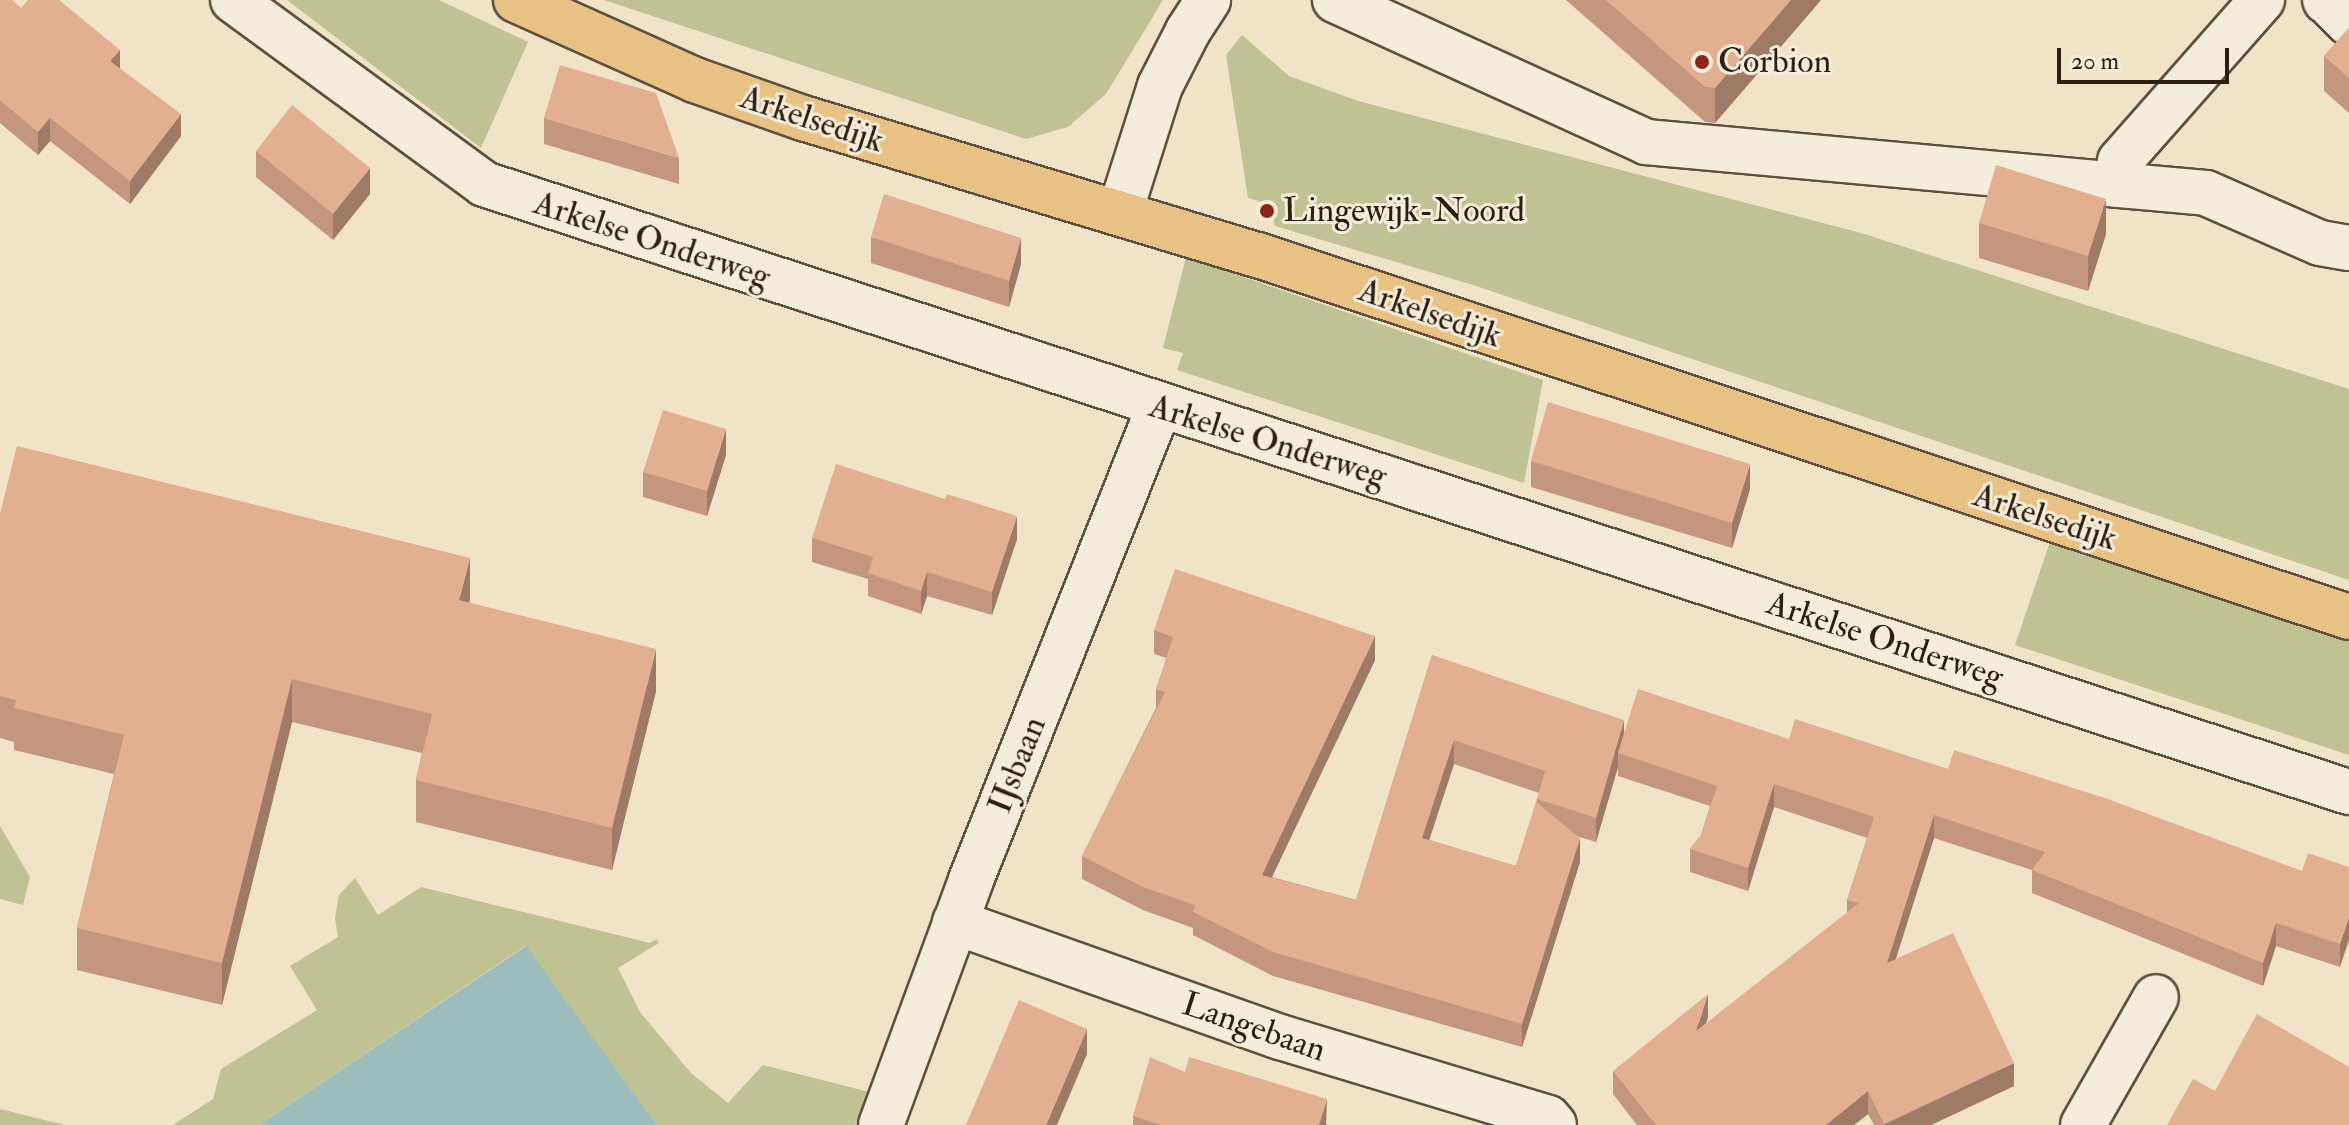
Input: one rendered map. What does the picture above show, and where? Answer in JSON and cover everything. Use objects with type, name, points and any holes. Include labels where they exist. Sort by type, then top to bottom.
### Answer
[{"type":"main road","name":"Arkelsedijk","points":[[516,0],[708,85],[803,118],[1120,212],[2349,617]]},
{"type":"street","name":"Arkelse Onderweg","points":[[233,0],[484,184],[1159,407],[1221,424],[2349,792]]},
{"type":"street","points":[[1120,212],[1160,86],[1208,0]]},
{"type":"street","points":[[1335,0],[1646,142],[2206,193],[2320,243],[2349,248]]},
{"type":"street","points":[[2118,185],[2120,161],[2262,0]]},
{"type":"street","points":[[2325,0],[2349,23]]},
{"type":"street","name":"IJsbaan","points":[[881,1125],[955,922],[1159,407]]},
{"type":"street","name":"Langebaan","points":[[955,922],[1280,1037],[1548,1118],[1554,1125]]},
{"type":"street","points":[[2083,1125],[2156,997]]},
{"type":"green space","points":[[287,0],[439,0],[528,42],[481,148]]},
{"type":"green space","points":[[604,0],[1163,0],[1106,94],[1068,127],[1026,139]]},
{"type":"green space","points":[[1242,35],[1289,76],[1358,101],[1861,233],[2349,389],[2349,580],[1470,284],[1275,226],[1269,204],[1248,198],[1226,55]]},
{"type":"green space","points":[[1186,257],[1543,380],[1524,483],[1177,370],[1183,353],[1163,348]]},
{"type":"green space","points":[[2050,542],[2349,636],[2349,755],[2015,645]]},
{"type":"green space","points":[[0,826],[30,877],[23,905],[0,899]]},
{"type":"green space","points":[[355,878],[378,915],[421,887],[650,943],[656,939],[659,943],[618,968],[640,1012],[691,1073],[728,1103],[763,1065],[869,1092],[855,1125],[657,1125],[525,946],[259,1125],[173,1125],[213,1099],[221,1069],[317,1010],[290,966],[338,937],[335,918],[339,895]]},
{"type":"green space","points":[[0,1109],[65,1125],[0,1125]]},
{"type":"water","points":[[526,946],[657,1125],[259,1125]]},
{"type":"building","points":[[0,0],[12,0],[21,8],[28,0],[59,0],[120,50],[110,61],[181,114],[130,181],[50,118],[38,132],[0,100]]},
{"type":"building","points":[[1606,0],[1791,0],[1715,88],[1705,87]]},
{"type":"building","points":[[2349,28],[2349,78],[2324,56]]},
{"type":"building","points":[[560,65],[656,93],[679,158],[544,118]]},
{"type":"building","points":[[292,105],[370,168],[333,214],[256,151]]},
{"type":"building","points":[[1996,165],[2106,199],[2088,256],[1979,223]]},
{"type":"building","points":[[884,194],[1021,238],[1009,281],[871,237]]},
{"type":"building","points":[[1548,402],[1750,464],[1732,523],[1531,461]]},
{"type":"building","points":[[663,410],[726,429],[707,491],[643,472]]},
{"type":"building","points":[[17,446],[470,558],[459,600],[656,649],[612,828],[416,780],[432,714],[292,679],[222,963],[77,928],[124,735],[14,708],[16,700],[0,696],[0,514]]},
{"type":"building","points":[[836,464],[945,499],[947,494],[1017,516],[992,592],[927,572],[921,591],[868,573],[873,557],[812,538]]},
{"type":"building","points":[[1175,569],[1375,636],[1262,875],[1356,900],[1432,655],[1624,720],[1596,818],[1537,799],[1545,771],[1454,740],[1422,838],[1516,866],[1536,802],[1580,838],[1522,1024],[1273,952],[1193,912],[1195,905],[1143,887],[1082,856],[1165,692],[1156,689],[1173,637],[1154,630]]},
{"type":"building","points":[[1638,689],[1789,739],[1795,719],[1948,769],[1954,750],[2105,798],[2302,871],[2308,853],[2349,867],[2349,917],[2340,944],[2276,923],[2263,963],[2032,870],[2045,852],[1934,815],[1887,963],[1953,933],[2014,1063],[1884,1124],[1868,1091],[1826,1125],[1656,1125],[1613,1071],[1708,994],[1696,1031],[1859,903],[1847,900],[1874,817],[1774,784],[1748,868],[1690,849],[1701,835],[1717,786],[1618,753]]},
{"type":"building","points":[[1019,1000],[1087,1029],[1046,1125],[966,1125]]},
{"type":"building","points":[[2257,1014],[2349,1067],[2349,1125],[2167,1125],[2193,1079],[2215,1091]]},
{"type":"building","points":[[1150,1057],[1185,1072],[1189,1057],[1327,1099],[1319,1125],[1162,1125],[1133,1116]]},
{"type":"place","name":"Corbion","points":[[1702,62]]},
{"type":"place","name":"Lingewijk-Noord","points":[[1267,211]]}]
